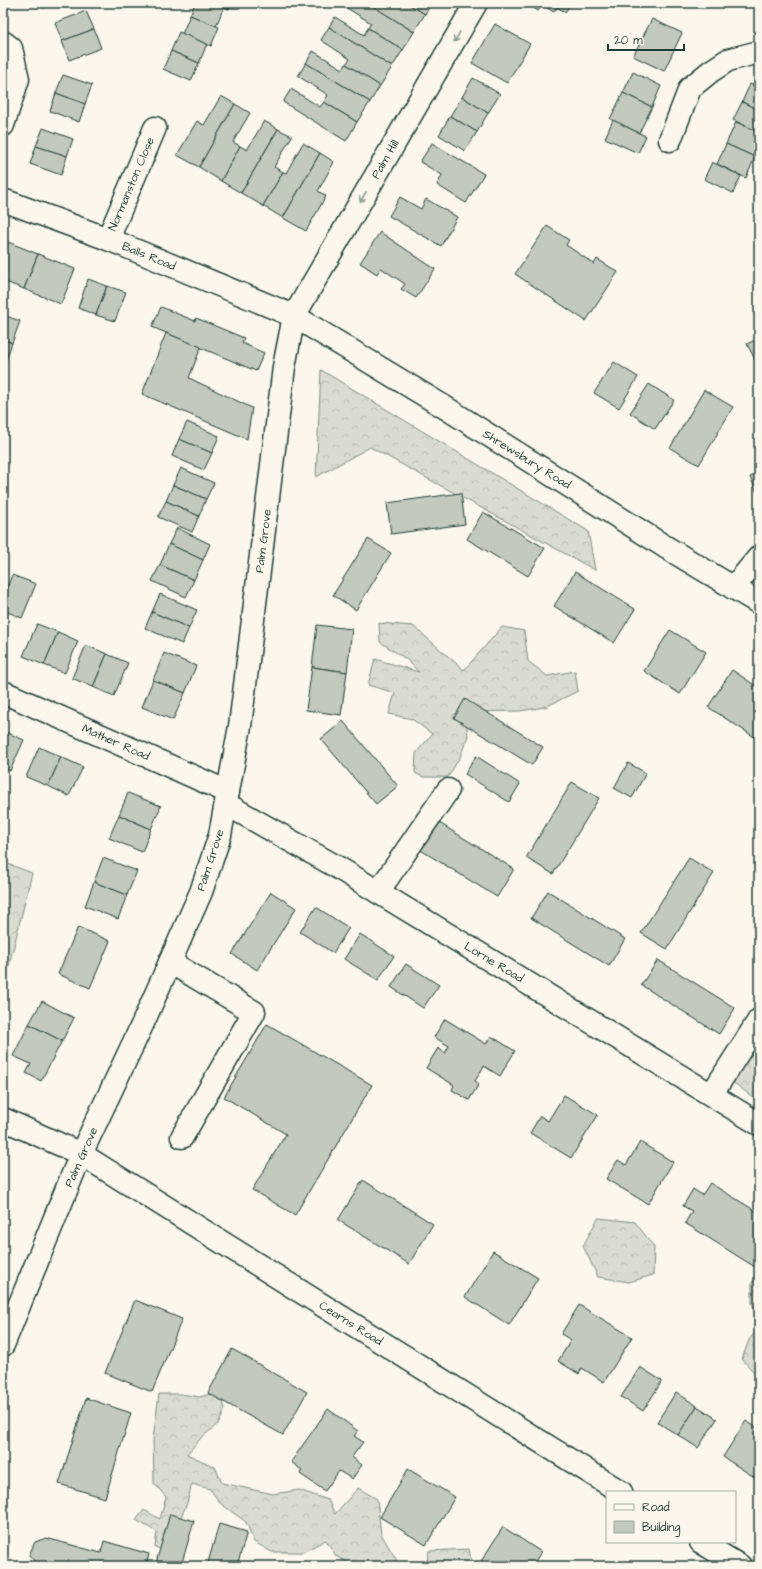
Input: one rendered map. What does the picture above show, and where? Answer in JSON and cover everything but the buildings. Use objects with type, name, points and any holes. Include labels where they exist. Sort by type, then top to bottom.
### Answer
[{"type":"street","name":"Palm Hill","points":[[294,316],[476,3]]},
{"type":"street","points":[[3,42],[11,48],[18,78],[3,125]]},
{"type":"street","points":[[670,140],[690,88],[710,71],[728,60],[759,52]]},
{"type":"street","name":"Normanston Close","points":[[108,239],[155,128]]},
{"type":"street","name":"Balls Road","points":[[3,200],[108,239],[294,316]]},
{"type":"street","name":"Shrewsbury Road","points":[[294,316],[446,408],[664,546],[759,603]]},
{"type":"street","name":"Palm Grove","points":[[3,1345],[81,1154],[143,1023],[200,892],[220,836],[240,726],[284,367],[294,316]]},
{"type":"street","points":[[733,588],[759,557]]},
{"type":"street","name":"Mather Road","points":[[3,692],[227,798]]},
{"type":"street","points":[[378,892],[448,790]]},
{"type":"street","name":"Lorne Road","points":[[227,798],[378,892],[759,1124]]},
{"type":"street","points":[[170,962],[254,1012],[182,1137]]},
{"type":"street","points":[[712,1094],[759,1020]]},
{"type":"street","name":"Cearns Road","points":[[3,1119],[81,1154],[619,1491]]},
{"type":"street","points":[[703,1543],[740,1566]]},
{"type":"green space","points":[[321,370],[588,531],[595,570],[370,447],[316,477]]},
{"type":"green space","points":[[379,623],[413,626],[464,670],[502,627],[524,631],[528,661],[547,676],[575,671],[578,691],[545,707],[520,711],[465,712],[468,736],[460,757],[448,777],[423,777],[415,773],[416,753],[432,734],[412,719],[389,714],[395,693],[368,685],[375,659],[419,672],[406,659],[380,642]]},
{"type":"green space","points":[[3,862],[32,873],[3,990]]},
{"type":"green space","points":[[748,1053],[759,1059],[759,1102],[729,1079]]},
{"type":"green space","points":[[598,1218],[635,1222],[654,1247],[653,1275],[629,1282],[598,1277],[583,1246]]},
{"type":"green space","points":[[759,1279],[759,1319],[752,1303],[752,1282]]},
{"type":"green space","points":[[759,1327],[759,1378],[742,1359],[749,1340]]},
{"type":"green space","points":[[220,1391],[225,1409],[219,1423],[200,1439],[187,1454],[215,1467],[222,1483],[273,1494],[299,1490],[328,1500],[335,1514],[358,1488],[377,1499],[381,1534],[400,1566],[354,1566],[336,1556],[326,1540],[303,1552],[272,1552],[254,1542],[246,1522],[220,1503],[210,1489],[192,1484],[187,1503],[181,1517],[188,1533],[163,1550],[155,1547],[157,1532],[136,1520],[144,1510],[160,1519],[166,1497],[154,1483],[153,1439],[159,1394],[181,1394],[200,1397]]},
{"type":"green space","points":[[469,1549],[472,1566],[426,1566],[429,1551]]}]
